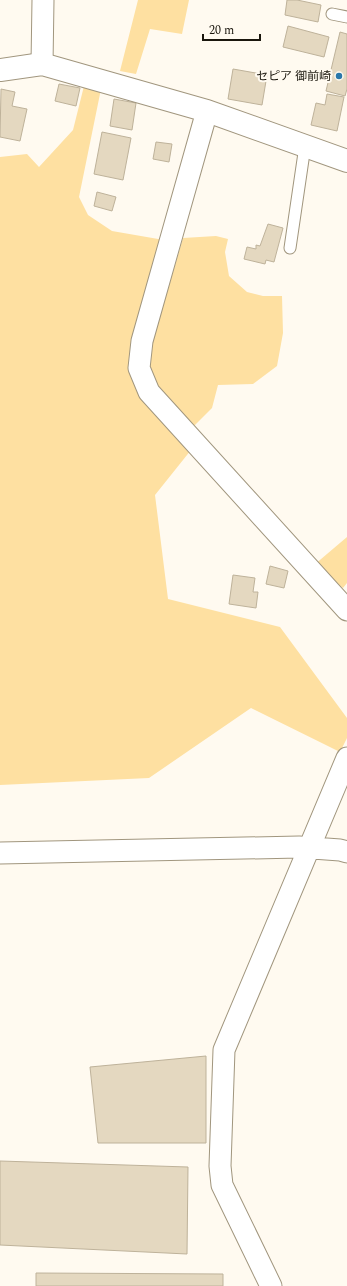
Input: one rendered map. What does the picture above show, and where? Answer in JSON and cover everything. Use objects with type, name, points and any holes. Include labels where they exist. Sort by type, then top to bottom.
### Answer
[{"type":"street","points":[[42,64],[43,0]]},
{"type":"street","points":[[0,70],[42,64],[206,111],[347,161]]},
{"type":"street","points":[[206,111],[142,341],[139,368],[150,392],[347,610]]},
{"type":"street","points":[[271,1286],[222,1185],[220,1166],[224,1050],[347,758]]},
{"type":"street","points":[[0,853],[299,847],[347,852]]},
{"type":"lane","points":[[332,14],[347,16]]},
{"type":"lane","points":[[290,248],[305,146]]},
{"type":"shaded area","points":[[138,0],[189,0],[182,34],[150,29],[136,74],[120,71]]},
{"type":"shaded area","points":[[84,86],[101,89],[79,197],[88,215],[112,231],[164,240],[136,380],[191,450],[155,495],[168,599],[280,627],[347,718],[347,738],[340,752],[251,708],[149,778],[0,785],[0,157],[27,154],[39,167],[73,130]]},
{"type":"shaded area","points":[[216,236],[228,239],[225,252],[229,276],[247,292],[263,296],[282,296],[283,333],[277,366],[253,384],[218,385],[212,408],[194,426],[151,392],[145,367],[183,238]]},
{"type":"shaded area","points":[[347,537],[347,583],[343,588],[314,565]]},
{"type":"building","points":[[287,0],[297,0],[321,5],[318,22],[285,15]]},
{"type":"building","points":[[288,26],[329,37],[324,57],[283,47]]},
{"type":"building","points":[[340,32],[347,34],[347,89],[345,96],[326,91]]},
{"type":"building","points":[[233,69],[267,75],[262,105],[228,99]]},
{"type":"building","points":[[59,84],[80,88],[76,106],[55,101]]},
{"type":"building","points":[[1,89],[15,92],[12,106],[27,109],[20,141],[0,137]]},
{"type":"building","points":[[327,94],[344,97],[337,131],[311,125],[316,103],[325,105]]},
{"type":"building","points":[[114,99],[136,103],[132,130],[110,126]]},
{"type":"building","points":[[102,132],[131,138],[123,180],[94,174]]},
{"type":"building","points":[[156,142],[172,144],[169,162],[153,159]]},
{"type":"building","points":[[97,192],[116,197],[112,211],[94,206]]},
{"type":"building","points":[[268,224],[283,228],[274,262],[266,260],[265,264],[244,259],[247,247],[256,249],[256,245],[260,246]]},
{"type":"building","points":[[270,566],[288,571],[284,588],[266,584]]},
{"type":"building","points":[[233,575],[255,578],[253,592],[258,592],[256,608],[229,604]]},
{"type":"building","points":[[206,1056],[206,1143],[98,1143],[90,1067]]},
{"type":"building","points":[[0,1161],[188,1167],[187,1254],[0,1245]]},
{"type":"building","points":[[36,1273],[223,1274],[223,1286],[36,1286]]},
{"type":"place","name":"セピア 御前崎","points":[[339,76]]}]
